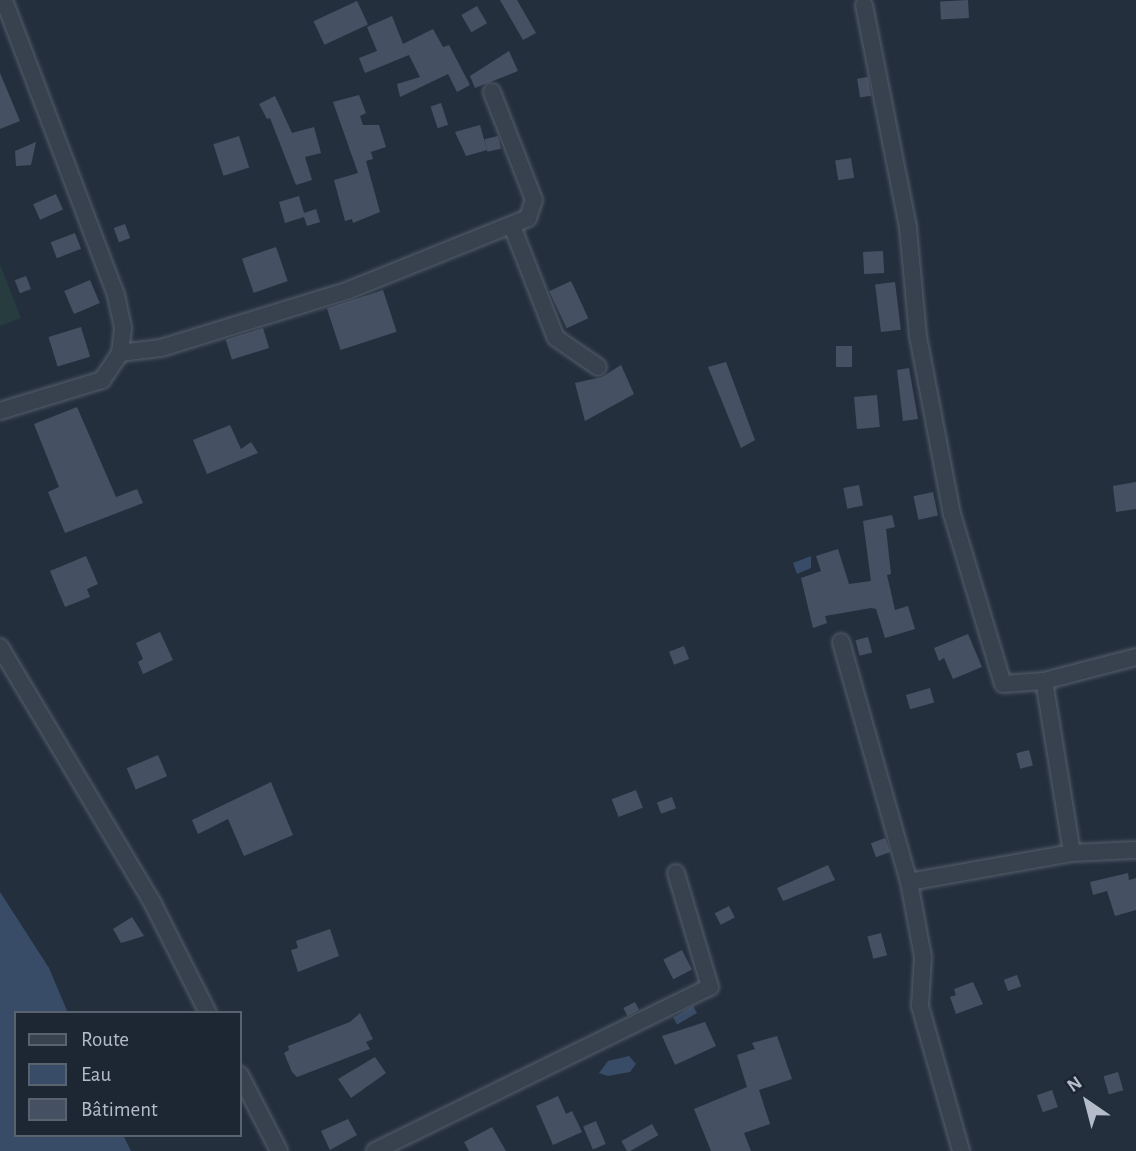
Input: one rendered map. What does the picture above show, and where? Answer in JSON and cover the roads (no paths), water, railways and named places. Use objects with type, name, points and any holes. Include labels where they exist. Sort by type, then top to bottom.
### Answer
[{"type":"street","points":[[0,411],[102,380],[120,353],[123,328],[117,295],[4,0]]},
{"type":"street","points":[[864,5],[908,228],[918,336],[952,514],[1003,684],[1044,681],[1136,657]]},
{"type":"street","points":[[120,353],[161,348],[349,290],[528,218],[534,200],[492,92]]},
{"type":"street","points":[[512,226],[556,338],[598,367]]},
{"type":"street","points":[[841,642],[909,882],[923,957],[920,1006],[961,1151]]},
{"type":"street","points":[[0,647],[152,904],[207,1011]]},
{"type":"street","points":[[1044,681],[1072,853]]},
{"type":"street","points":[[909,882],[1072,853],[1136,850]]},
{"type":"street","points":[[374,1151],[710,987],[676,873]]},
{"type":"street","points":[[242,1079],[279,1151]]},
{"type":"water","points":[[811,556],[811,568],[797,574],[793,563]]},
{"type":"water","points":[[0,892],[49,968],[67,1011],[14,1011],[14,1137],[124,1137],[131,1151],[0,1151]]},
{"type":"water","points":[[693,1006],[697,1013],[677,1024],[673,1018]]},
{"type":"water","points":[[629,1056],[636,1064],[630,1072],[608,1076],[599,1073],[608,1061]]}]
